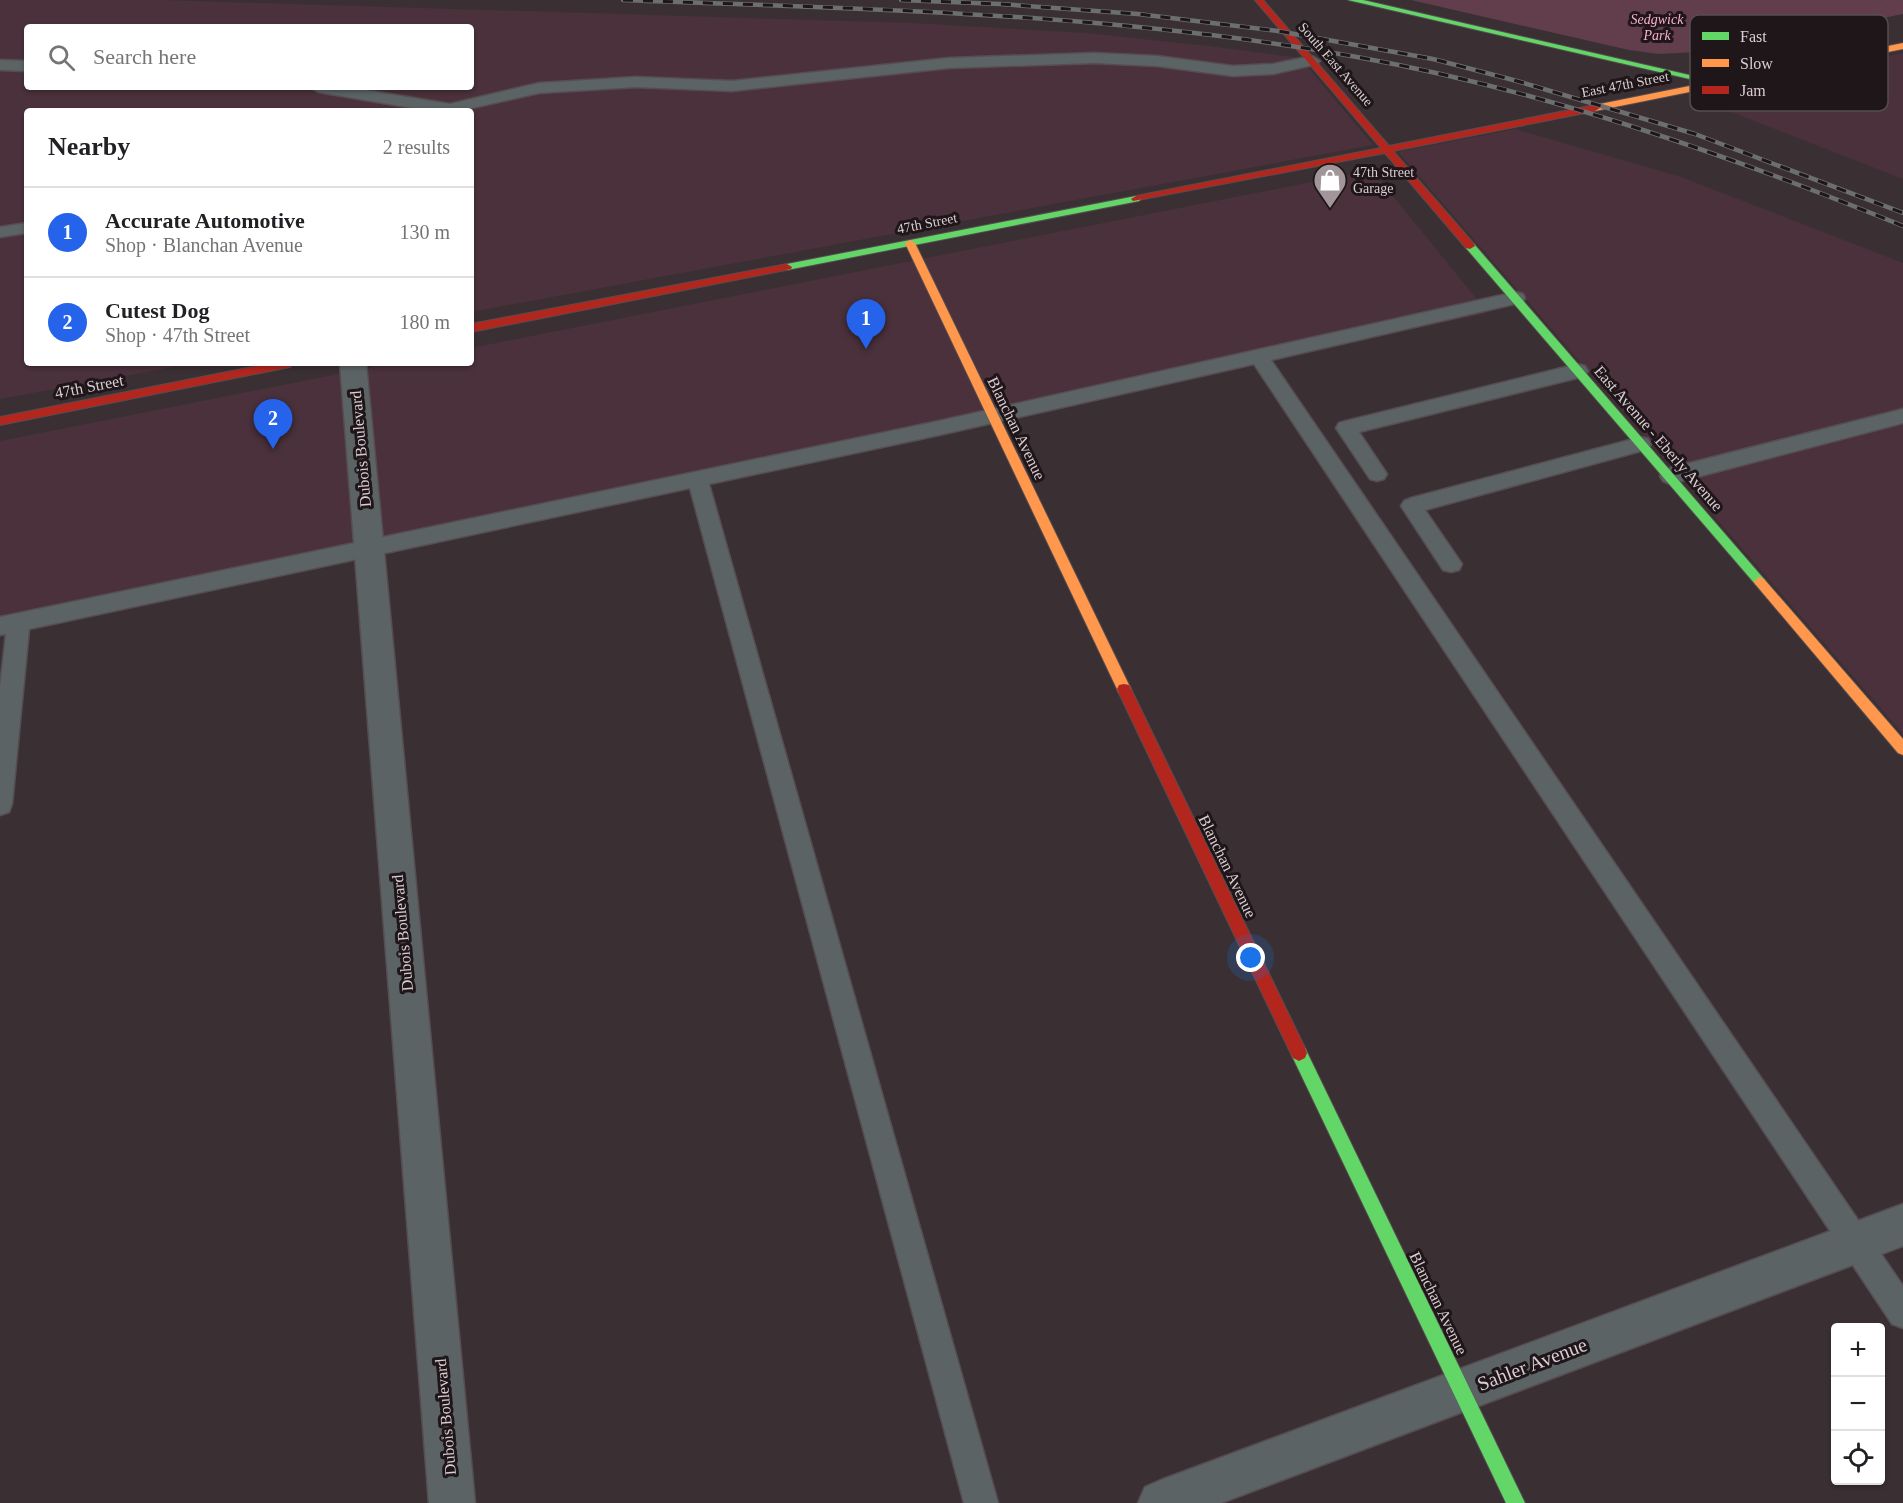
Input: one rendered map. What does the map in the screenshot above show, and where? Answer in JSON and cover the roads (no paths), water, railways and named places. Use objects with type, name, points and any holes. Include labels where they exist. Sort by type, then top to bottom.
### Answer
[{"type":"main road","name":"South East Avenue","points":[[1258,0],[1389,150]]},
{"type":"main road","points":[[1352,0],[1690,77]]},
{"type":"main road","name":"East 47th Street","points":[[1888,49],[1903,46]]},
{"type":"main road","name":"East 47th Street","points":[[1389,150],[1690,89]]},
{"type":"main road","name":"47th Street","points":[[474,327],[1389,150]]},
{"type":"main road","name":"East Avenue - Eberly Avenue","points":[[1389,150],[1903,749]]},
{"type":"main road","name":"Blanchan Avenue","points":[[910,243],[1516,1503]]},
{"type":"main road","name":"47th Street","points":[[0,421],[275,366]]},
{"type":"street","name":"Dubois Boulevard","points":[[353,366],[452,1503]]},
{"type":"street","name":"Sahler Avenue","points":[[1161,1503],[1903,1225]]},
{"type":"lane","points":[[452,108],[539,88],[636,82],[732,86],[949,63],[1094,58],[1157,61],[1233,71],[1273,69],[1312,62]]},
{"type":"lane","points":[[0,65],[24,66]]},
{"type":"lane","points":[[334,90],[432,108]]},
{"type":"lane","points":[[0,232],[24,228]]},
{"type":"lane","points":[[0,804],[9,624],[994,416],[1516,298]]},
{"type":"lane","points":[[1259,357],[1903,1313]]},
{"type":"lane","points":[[1377,474],[1346,428],[1578,371]]},
{"type":"lane","points":[[1670,476],[1903,416]]},
{"type":"lane","points":[[1451,564],[1411,506],[1641,444]]},
{"type":"lane","points":[[698,480],[981,1503]]},
{"type":"railway","points":[[623,0],[899,10],[1083,22],[1266,42],[1357,57],[1497,88],[1634,127],[1770,174],[1903,226]]},
{"type":"railway","points":[[901,0],[1000,4],[1138,14],[1278,31],[1433,59],[1517,81],[1695,134],[1903,213]]},
{"type":"place","name":"47th Street Garage","points":[[1330,209]]},
{"type":"place","name":"Accurate Automotive","points":[[866,349]]},
{"type":"place","name":"Cutest Dog","points":[[273,449]]},
{"type":"park label","name":"Sedgwick Park","points":[[1657,28]]}]
